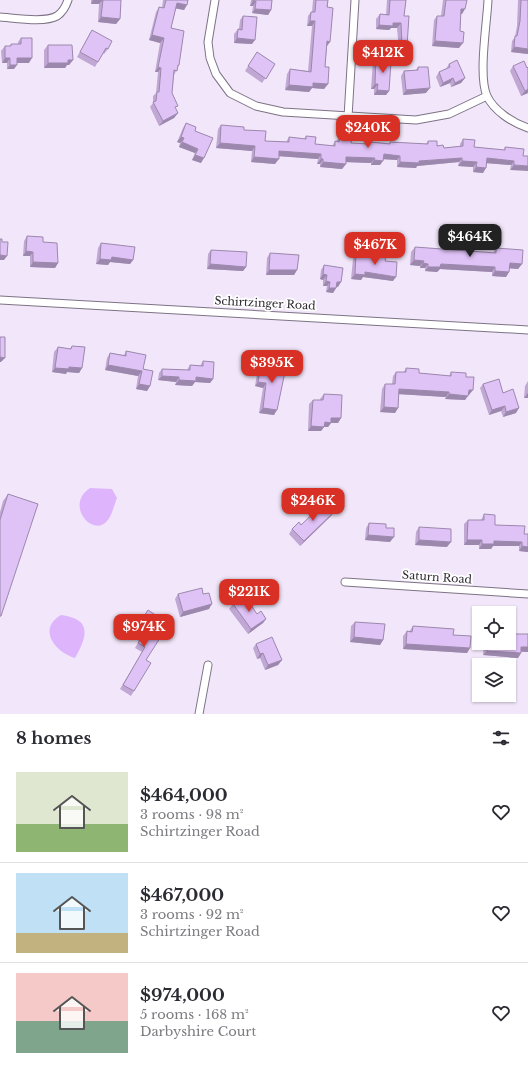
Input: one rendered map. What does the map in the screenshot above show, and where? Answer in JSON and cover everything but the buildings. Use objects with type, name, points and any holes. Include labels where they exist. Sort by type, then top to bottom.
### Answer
[{"type":"street","points":[[0,17],[52,18],[62,11],[68,0]]},
{"type":"street","points":[[215,0],[208,42],[210,58],[216,74],[230,93],[238,98],[269,110],[348,117],[416,120],[449,114],[487,96]]},
{"type":"street","points":[[348,117],[355,0]]},
{"type":"street","points":[[488,0],[484,66],[487,96],[507,118],[528,128]]},
{"type":"street","name":"Schirtzinger Road","points":[[0,300],[528,330]]},
{"type":"street","name":"Saturn Road","points":[[345,582],[528,594]]},
{"type":"street","points":[[199,714],[208,665]]},
{"type":"shaded area","points":[[90,488],[112,489],[117,498],[110,516],[107,521],[101,525],[89,523],[80,510],[80,503],[83,495]]},
{"type":"shaded area","points":[[61,615],[78,620],[83,625],[84,636],[75,658],[61,651],[52,640],[50,627]]}]
